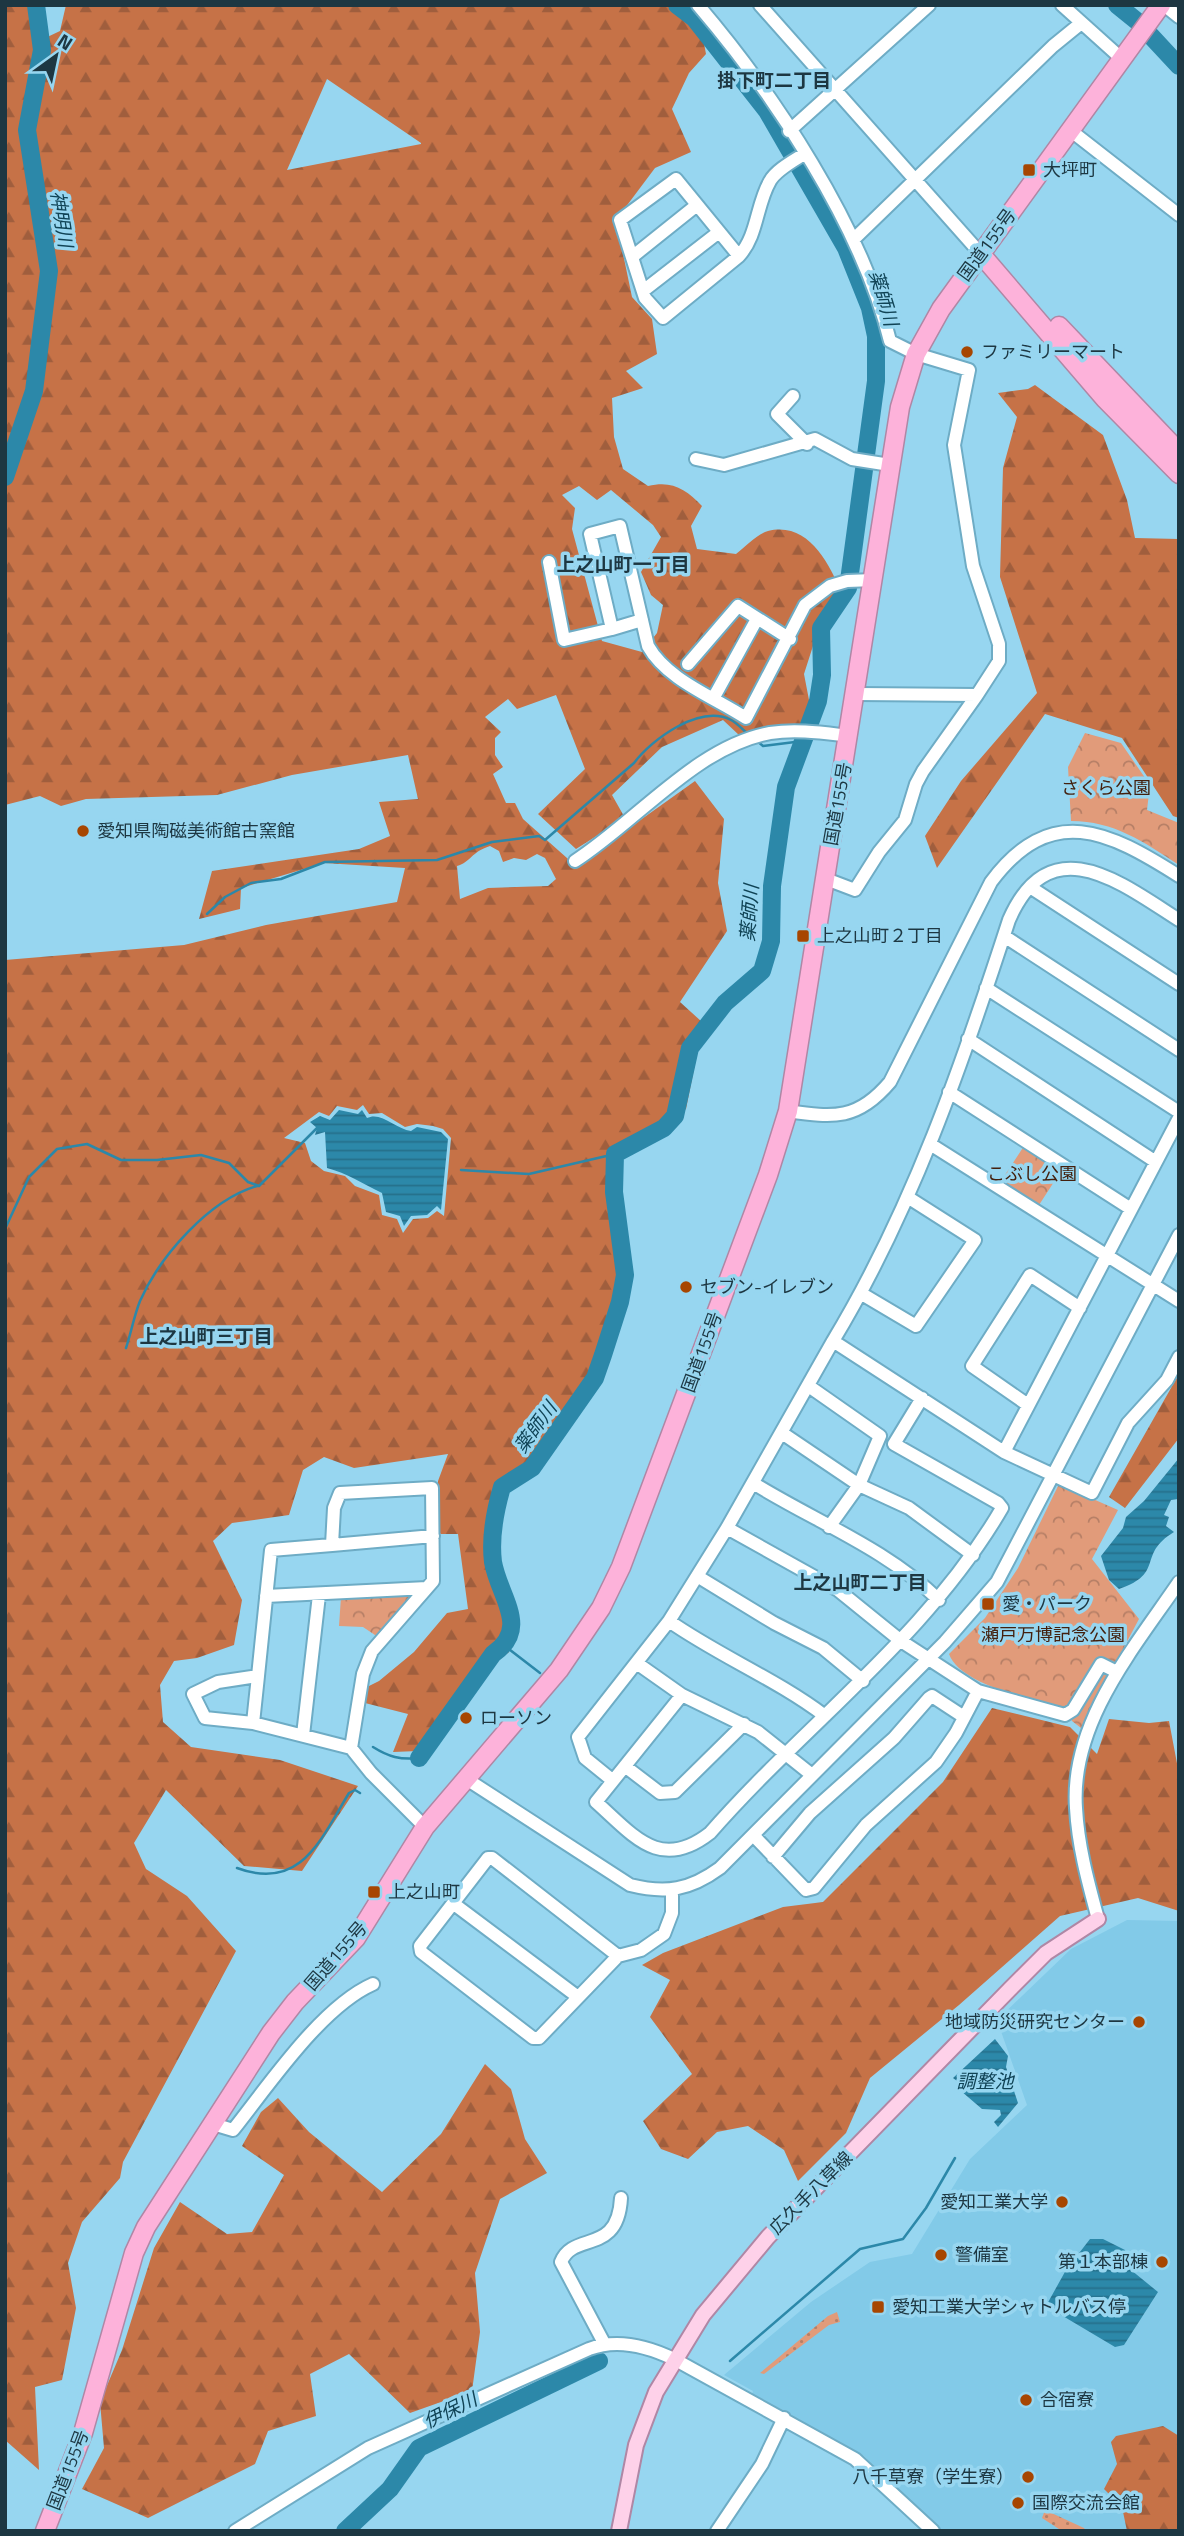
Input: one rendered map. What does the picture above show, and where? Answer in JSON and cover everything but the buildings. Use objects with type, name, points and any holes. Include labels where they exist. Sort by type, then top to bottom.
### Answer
[{"type":"highway","name":"国道155号","points":[[45,2531],[83,2433],[134,2253],[146,2227],[271,2033],[295,2002],[356,1938],[425,1827],[468,1780],[559,1670],[601,1608],[616,1578],[768,1175],[788,1111],[857,694],[890,465],[906,379],[936,317],[1161,6]]},
{"type":"highway","points":[[983,250],[1179,452]]},
{"type":"highway","points":[[983,250],[1105,399],[1179,474]]},
{"type":"main road","name":"広久手八草線","points":[[619,2531],[636,2445],[656,2392],[703,2315],[768,2236],[1046,1953],[1098,1919]]},
{"type":"street","points":[[698,5],[726,38],[789,131],[854,239],[869,270],[890,341],[916,354],[969,370],[954,445],[973,566],[999,644],[999,660],[923,771],[905,820],[879,852],[855,890],[826,879]]},
{"type":"street","points":[[760,5],[914,180],[983,250]]},
{"type":"street","points":[[789,131],[929,5]]},
{"type":"street","points":[[1062,5],[1080,24],[1123,57]]},
{"type":"street","points":[[1161,6],[1179,17]]},
{"type":"street","points":[[854,239],[1080,24]]},
{"type":"street","points":[[1070,130],[1179,215]]},
{"type":"street","points":[[739,256],[676,179],[620,220],[645,298],[663,318],[739,256],[750,244],[758,208],[771,178],[804,154]]},
{"type":"street","points":[[632,257],[697,205]]},
{"type":"street","points":[[643,291],[719,232]]},
{"type":"street","points":[[793,396],[777,414],[807,444]]},
{"type":"street","points":[[696,459],[724,465],[807,444],[815,439],[852,459],[890,465]]},
{"type":"street","points":[[612,629],[590,534],[620,526],[648,646],[655,659],[682,681],[714,697],[746,718],[790,639],[805,605],[819,593],[847,581],[874,580]]},
{"type":"street","points":[[550,562],[564,640],[642,620]]},
{"type":"street","points":[[688,664],[738,606],[790,639]]},
{"type":"street","points":[[714,697],[757,619]]},
{"type":"street","points":[[857,694],[977,695]]},
{"type":"street","points":[[575,861],[708,760],[740,743],[769,734],[802,730],[850,736]]},
{"type":"street","points":[[788,1111],[842,1116],[862,1108],[879,1095],[890,1082],[991,882],[1007,860],[1023,847],[1064,832],[1089,832],[1111,836],[1179,876]]},
{"type":"street","points":[[612,1780],[585,1758],[578,1737],[638,1664],[669,1621],[727,1528],[862,1294],[909,1198],[1012,912],[1030,887],[1053,873],[1082,868],[1107,874],[1179,920]]},
{"type":"street","points":[[1030,887],[1179,984]]},
{"type":"street","points":[[1004,936],[1179,1050]]},
{"type":"street","points":[[986,988],[1179,1112]]},
{"type":"street","points":[[968,1039],[1156,1162]]},
{"type":"street","points":[[949,1092],[1131,1209]]},
{"type":"street","points":[[1004,1452],[1179,1118]]},
{"type":"street","points":[[930,1144],[1179,1301]]},
{"type":"street","points":[[862,1294],[916,1326],[975,1240],[909,1198]]},
{"type":"street","points":[[468,1780],[630,1885],[654,1891],[672,1891],[701,1882],[720,1868],[978,1608],[997,1582],[1179,1235]]},
{"type":"street","points":[[1028,1405],[972,1366],[1030,1275],[1080,1308]]},
{"type":"street","points":[[833,1341],[1004,1452],[1092,1493],[1128,1423],[1167,1380],[1179,1357]]},
{"type":"street","points":[[810,1387],[880,1436],[859,1485],[829,1527]]},
{"type":"street","points":[[682,1695],[596,1802],[642,1843],[655,1848],[678,1850],[696,1844],[710,1833],[787,1753],[863,1681],[939,1600],[973,1555],[1002,1508],[998,1503],[894,1444],[922,1398]]},
{"type":"street","points":[[782,1433],[859,1485],[909,1508],[973,1555]]},
{"type":"street","points":[[753,1483],[829,1527],[885,1555],[915,1577],[939,1600]]},
{"type":"street","points":[[332,1545],[334,1508],[340,1493],[432,1488],[433,1581],[372,1651],[363,1674],[351,1748]]},
{"type":"street","points":[[727,1528],[846,1595],[901,1641],[978,1691],[1065,1715],[1073,1710],[1101,1664],[1117,1672]]},
{"type":"street","points":[[253,1723],[271,1550],[433,1536]]},
{"type":"street","points":[[697,1576],[774,1623],[823,1648],[843,1661],[863,1681]]},
{"type":"street","points":[[1098,1919],[1079,1833],[1077,1780],[1088,1734],[1117,1672],[1179,1582]]},
{"type":"street","points":[[266,1596],[427,1588]]},
{"type":"street","points":[[303,1734],[319,1595]]},
{"type":"street","points":[[669,1621],[705,1646],[791,1690],[825,1716]]},
{"type":"street","points":[[638,1664],[682,1695],[744,1724],[787,1753],[812,1775]]},
{"type":"street","points":[[258,1676],[218,1682],[193,1694],[205,1718],[253,1723],[351,1748],[380,1783],[425,1827]]},
{"type":"street","points":[[754,1836],[806,1890],[814,1888],[866,1825],[936,1762],[978,1691]]},
{"type":"street","points":[[774,1857],[810,1814],[894,1738],[929,1698],[932,1696],[964,1717]]},
{"type":"street","points":[[626,1767],[660,1793],[675,1792],[744,1724]]},
{"type":"street","points":[[618,1956],[492,1858],[488,1858],[420,1946],[421,1952],[533,2038],[539,2038],[618,1956],[641,1950],[664,1934],[672,1913],[672,1891]]},
{"type":"street","points":[[454,1904],[578,1997]]},
{"type":"street","points":[[213,2124],[233,2130],[298,2048],[357,1991],[373,1984]]},
{"type":"street","points":[[604,2343],[563,2272],[561,2262],[571,2249],[606,2235],[618,2219],[621,2199]]},
{"type":"street","points":[[235,2531],[368,2448],[604,2343],[655,2350],[856,2459],[933,2531]]},
{"type":"street","points":[[717,2531],[762,2464],[784,2418]]},
{"type":"shaded area","name":"愛知工業大学","points":[[1127,1920],[1179,1921],[1179,2531],[942,2531],[864,2456],[752,2394],[753,2391],[724,2375],[811,2302],[870,2262],[912,2254],[970,2159],[1027,2105],[997,2020],[1071,1949]]},
{"type":"green space","points":[[5,5],[28,5],[41,40],[60,31],[66,5],[678,5],[702,33],[706,54],[689,73],[672,109],[691,152],[655,168],[616,220],[632,297],[652,319],[657,354],[626,371],[643,388],[612,398],[614,437],[623,469],[648,486],[664,484],[678,487],[702,506],[691,526],[697,549],[736,554],[764,533],[782,530],[805,538],[823,557],[841,592],[820,624],[804,674],[814,726],[778,728],[740,736],[723,720],[662,747],[612,795],[625,818],[576,849],[538,814],[585,769],[556,695],[517,709],[508,699],[485,717],[501,732],[495,738],[495,755],[503,767],[493,774],[506,803],[515,803],[523,819],[576,866],[695,781],[724,819],[718,883],[727,931],[680,1002],[713,1032],[698,1049],[686,1109],[612,1152],[607,1190],[620,1268],[617,1297],[590,1373],[578,1394],[531,1465],[499,1484],[493,1506],[488,1554],[505,1622],[509,1652],[490,1667],[473,1672],[418,1751],[393,1752],[408,1714],[365,1703],[367,1687],[379,1681],[414,1652],[447,1613],[468,1609],[458,1534],[441,1534],[437,1531],[438,1481],[448,1454],[354,1468],[324,1457],[303,1470],[289,1515],[232,1523],[213,1541],[242,1600],[234,1645],[197,1658],[174,1661],[160,1685],[163,1722],[191,1747],[280,1760],[358,1786],[302,1871],[244,1866],[166,1790],[134,1843],[146,1869],[187,1896],[236,1951],[123,2162],[120,2178],[82,2222],[68,2263],[76,2308],[62,2380],[35,2387],[39,2470],[5,2440],[5,960],[184,945],[266,925],[397,902],[405,868],[324,863],[241,888],[240,909],[199,919],[212,871],[359,849],[390,836],[379,802],[418,799],[408,755],[292,775],[217,795],[86,799],[61,806],[40,796],[5,805]],"holes":[[[327,79],[421,143],[421,144],[287,170]],[[579,486],[597,500],[611,490],[653,525],[661,537],[641,572],[651,595],[663,605],[657,633],[642,652],[602,641],[572,529],[575,508],[562,495]],[[490,846],[499,851],[503,862],[514,858],[526,860],[537,854],[545,858],[556,879],[548,886],[488,888],[460,899],[457,866]],[[363,1105],[369,1114],[382,1113],[405,1127],[417,1124],[433,1126],[443,1129],[451,1138],[444,1216],[437,1211],[428,1218],[413,1219],[403,1233],[397,1219],[382,1215],[379,1195],[355,1186],[345,1176],[324,1171],[311,1161],[305,1143],[284,1138],[319,1112],[329,1116],[337,1106],[357,1110]]]},
{"type":"green space","points":[[1035,385],[1103,435],[1127,500],[1135,538],[1179,539],[1179,818],[1173,816],[1122,738],[1045,714],[937,868],[925,836],[961,781],[1037,693],[1000,577],[1003,468],[1017,417],[998,393],[1028,389]]},
{"type":"green space","name":"さくら公園","points":[[1085,733],[1121,743],[1150,785],[1147,810],[1179,823],[1179,865],[1128,834],[1101,825],[1071,821],[1068,767]]},
{"type":"green space","name":"こぶし公園","points":[[1026,1143],[1063,1168],[1039,1205],[1001,1181]]},
{"type":"green space","points":[[1179,1374],[1179,1438],[1125,1508],[1109,1497]]},
{"type":"green space","name":"瀬戸万博記念公園","points":[[1059,1484],[1118,1510],[1092,1559],[1139,1619],[1081,1728],[1072,1721],[1066,1708],[983,1683],[956,1665],[949,1654],[985,1618],[1018,1568]]},
{"type":"green space","points":[[409,1591],[412,1598],[378,1637],[363,1627],[339,1626],[341,1597]]},
{"type":"green space","points":[[992,1708],[1070,1727],[1097,1754],[1109,1719],[1149,1723],[1169,1721],[1179,1774],[1179,1911],[1138,1898],[1060,1916],[959,2005],[870,2078],[846,2133],[798,2181],[784,2150],[748,2126],[717,2132],[688,2159],[661,2149],[643,2121],[692,2074],[650,2017],[670,1980],[642,1965],[663,1953],[783,1907],[823,1902],[943,1782]]},
{"type":"green space","points":[[485,2064],[511,2089],[525,2139],[547,2173],[500,2199],[475,2273],[480,2332],[472,2391],[410,2413],[349,2354],[310,2374],[316,2416],[268,2431],[255,2464],[148,2518],[82,2489],[104,2448],[100,2402],[122,2350],[154,2248],[180,2202],[227,2234],[252,2232],[284,2175],[242,2146],[261,2112],[278,2098],[309,2132],[382,2192],[441,2134]]},
{"type":"green space","points":[[837,2312],[840,2322],[829,2325],[764,2374],[760,2373],[828,2316]]},
{"type":"green space","points":[[1163,2426],[1179,2436],[1179,2531],[1127,2531],[1122,2507],[1104,2489],[1117,2464],[1111,2442],[1116,2436]]},
{"type":"green space","points":[[1045,2510],[1086,2531],[1062,2531],[1042,2518]]},
{"type":"water","points":[[339,1110],[358,1114],[362,1110],[367,1118],[378,1117],[405,1130],[411,1131],[417,1127],[441,1132],[448,1139],[441,1210],[437,1206],[427,1215],[411,1216],[404,1226],[400,1216],[386,1212],[382,1193],[327,1168],[325,1132],[315,1135],[317,1128],[310,1122],[320,1116],[330,1120]]},
{"type":"water","points":[[1179,1458],[1179,1505],[1178,1499],[1171,1500],[1164,1515],[1169,1517],[1166,1526],[1174,1532],[1156,1548],[1142,1577],[1119,1589],[1109,1580],[1101,1556],[1123,1528],[1126,1517],[1144,1501]]},
{"type":"water","name":"調整池","points":[[995,2039],[1008,2056],[1006,2067],[1018,2103],[998,2127],[994,2122],[1001,2115],[1000,2110],[982,2109],[961,2091],[961,2084],[953,2078]]},
{"type":"water","points":[[1090,2239],[1103,2239],[1125,2250],[1131,2270],[1158,2292],[1124,2345],[1115,2347],[1046,2306],[1066,2270]]},
{"type":"waterway","name":"神明川","points":[[5,477],[34,391],[49,271],[27,130],[42,50],[36,5]]},
{"type":"waterway","name":"薬師川","points":[[419,1758],[510,1634],[510,1611],[496,1575],[492,1553],[494,1524],[502,1487],[532,1468],[595,1378],[603,1355],[620,1302],[625,1275],[614,1192],[615,1154],[664,1128],[675,1116],[690,1048],[725,1003],[762,971],[771,941],[772,886],[786,787],[818,701],[822,675],[821,628],[848,588],[876,381],[876,336],[870,308],[846,248],[767,111],[694,18],[677,5]]},
{"type":"waterway","points":[[1117,5],[1138,22],[1179,66]]},
{"type":"waterway","points":[[207,914],[225,897],[251,883],[281,879],[325,862],[437,860],[492,842],[539,836],[545,840],[634,763],[652,744],[678,726],[691,720],[719,716],[733,721],[748,734]]},
{"type":"waterway","points":[[756,740],[763,746],[803,741]]},
{"type":"waterway","points":[[5,1229],[29,1177],[57,1149],[87,1144],[121,1160],[157,1160],[201,1155],[229,1163],[248,1182],[259,1186],[317,1128]]},
{"type":"waterway","points":[[461,1170],[529,1174],[615,1154]]},
{"type":"waterway","points":[[126,1348],[140,1301],[173,1249],[188,1232],[221,1204],[257,1186]]},
{"type":"waterway","points":[[505,1646],[540,1673]]},
{"type":"waterway","points":[[373,1747],[395,1757],[419,1758]]},
{"type":"waterway","points":[[237,1868],[259,1874],[278,1873],[293,1867],[318,1843],[349,1793],[355,1790],[360,1793]]},
{"type":"waterway","points":[[730,2361],[860,2249],[903,2239],[926,2208],[955,2158]]},
{"type":"waterway","name":"伊保川","points":[[345,2531],[390,2489],[419,2448],[599,2361]]},
{"type":"place","name":"大坪町","points":[[1029,170]]},
{"type":"place","name":"ファミリーマート","points":[[967,352]]},
{"type":"place","name":"愛知県陶磁美術館古窯館","points":[[83,831]]},
{"type":"place","name":"上之山町２丁目","points":[[803,936]]},
{"type":"place","name":"セブン-イレブン","points":[[686,1287]]},
{"type":"place","name":"愛・パーク","points":[[988,1604]]},
{"type":"place","name":"ローソン","points":[[466,1718]]},
{"type":"place","name":"上之山町","points":[[374,1892]]},
{"type":"place","name":"地域防災研究センター","points":[[1139,2022]]},
{"type":"place","name":"愛知工業大学","points":[[1062,2202]]},
{"type":"place","name":"警備室","points":[[941,2255]]},
{"type":"place","name":"第１本部棟","points":[[1162,2262]]},
{"type":"place","name":"愛知工業大学シャトルバス停","points":[[878,2307]]},
{"type":"place","name":"合宿寮","points":[[1026,2400]]},
{"type":"place","name":"八千草寮（学生寮）","points":[[1028,2477]]},
{"type":"place","name":"国際交流会館","points":[[1018,2503]]},
{"type":"district","name":"掛下町二丁目","points":[[774,80]]},
{"type":"district","name":"上之山町一丁目","points":[[623,564]]},
{"type":"district","name":"上之山町三丁目","points":[[206,1336]]},
{"type":"district","name":"上之山町二丁目","points":[[860,1582]]}]
